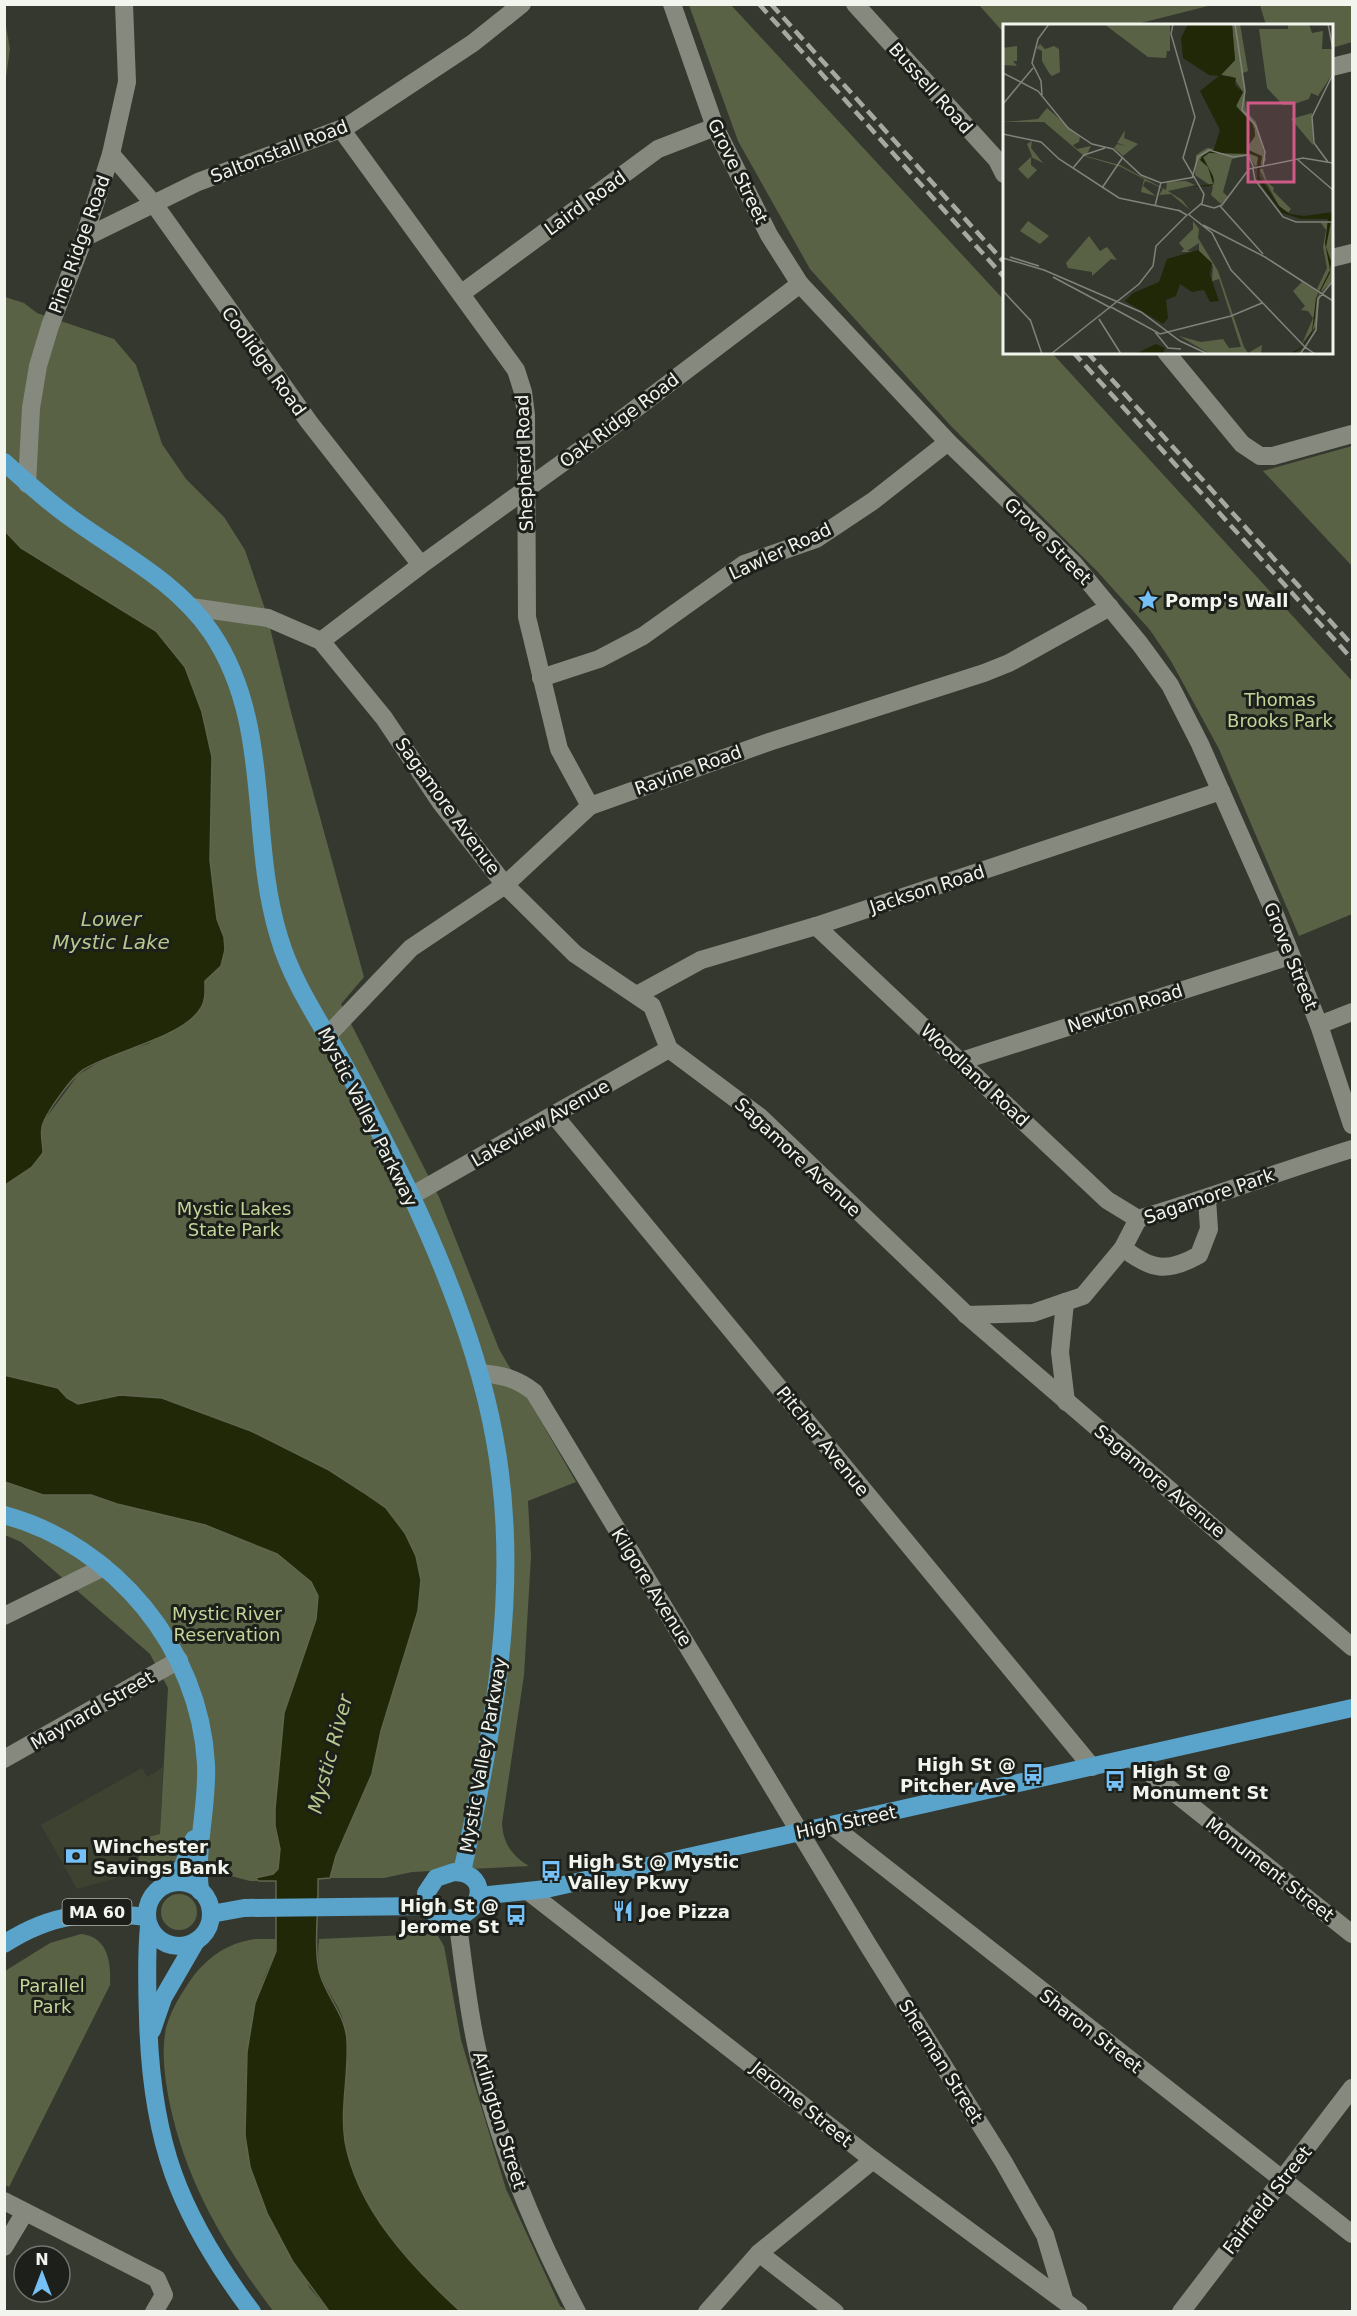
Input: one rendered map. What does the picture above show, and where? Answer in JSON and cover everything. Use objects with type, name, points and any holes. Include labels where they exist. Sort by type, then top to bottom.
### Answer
[{"type":"main road","name":"Mystic Valley Parkway","points":[[4,462],[27,484],[73,520],[161,580],[191,607],[221,648],[241,692],[254,749],[266,872],[276,927],[296,982],[362,1097],[411,1196],[480,1373],[500,1471],[505,1554],[504,1601],[492,1719],[462,1872]]},
{"type":"main road","points":[[4,1515],[61,1537],[104,1567],[144,1607],[178,1660],[194,1696],[203,1733],[206,1781],[197,1861],[200,1891]]},
{"type":"main road","name":"High Street","points":[[479,1896],[529,1892],[1353,1708]]},
{"type":"main road","points":[[170,1883],[183,1866],[200,1823]]},
{"type":"main road","points":[[451,1872],[462,1872],[474,1879],[479,1896],[472,1909],[457,1918],[441,1918],[427,1906],[426,1893],[434,1881],[451,1872]]},
{"type":"main road","points":[[148,2043],[163,1998],[196,1941],[208,1926],[211,1914],[208,1902],[200,1891],[186,1883],[170,1883]]},
{"type":"main road","name":"MA 60","points":[[170,1883],[151,1898],[148,1921],[157,1938],[171,1945],[182,1946],[196,1941]]},
{"type":"main road","points":[[211,1914],[267,1908],[427,1906]]},
{"type":"main road","name":"MA 60","points":[[5,1943],[48,1921],[75,1914],[101,1912],[148,1921]]},
{"type":"main road","points":[[148,1921],[148,2043],[151,2088],[168,2162],[198,2230],[252,2312]]},
{"type":"street","name":"Pine Ridge Road","points":[[27,484],[31,408],[38,366],[50,326],[84,238],[111,154],[127,82],[124,4]]},
{"type":"street","name":"Saltonstall Road","points":[[84,238],[198,182],[341,129],[473,43],[522,4]]},
{"type":"street","name":"Grove Street","points":[[672,4],[715,127],[769,235],[800,284],[948,442],[1074,564],[1170,685],[1221,791],[1272,907],[1319,1025],[1351,1115]]},
{"type":"street","name":"Bussell Road","points":[[855,4],[1002,164]]},
{"type":"street","points":[[1333,67],[1353,62]]},
{"type":"street","name":"Laird Road","points":[[462,293],[658,149],[715,127]]},
{"type":"street","name":"Shepherd Road","points":[[341,129],[516,370],[523,392],[526,415],[528,487],[526,617],[559,749],[590,806]]},
{"type":"street","name":"Coolidge Road","points":[[111,154],[154,204],[309,422],[421,565]]},
{"type":"street","points":[[1333,258],[1353,253]]},
{"type":"street","name":"Oak Ridge Road","points":[[321,641],[800,284]]},
{"type":"street","points":[[1168,354],[1242,444],[1260,456],[1273,456],[1353,434]]},
{"type":"street","name":"Lawler Road","points":[[541,678],[599,658],[643,636],[744,564],[816,538],[873,501],[948,442]]},
{"type":"street","name":"Sagamore Avenue","points":[[191,607],[268,618],[321,641],[384,718],[441,803],[505,885],[575,954],[652,1006],[669,1049],[760,1117],[966,1315],[1353,1647]]},
{"type":"street","name":"Ravine Road","points":[[327,1036],[411,948],[505,885],[590,806],[769,742],[984,673],[1009,663],[1110,607]]},
{"type":"street","name":"Jackson Road","points":[[637,995],[701,960],[816,926],[1221,791]]},
{"type":"street","name":"Woodland Road","points":[[816,926],[1107,1200],[1138,1219]]},
{"type":"street","name":"Newton Road","points":[[961,1061],[1290,956]]},
{"type":"street","points":[[1319,1025],[1353,1012]]},
{"type":"street","name":"Lakeview Avenue","points":[[411,1196],[669,1049]]},
{"type":"street","name":"Pitcher Avenue","points":[[554,1115],[1092,1767]]},
{"type":"street","name":"Sagamore Park","points":[[966,1315],[1033,1313],[1083,1296],[1123,1248],[1138,1219],[1207,1199],[1284,1169],[1353,1149]]},
{"type":"street","points":[[1123,1248],[1144,1265],[1179,1267],[1199,1255],[1209,1229],[1207,1199]]},
{"type":"street","points":[[1065,1302],[1060,1352],[1066,1402]]},
{"type":"street","name":"Kilgore Avenue","points":[[480,1373],[504,1375],[521,1382],[534,1392],[801,1832]]},
{"type":"street","points":[[4,1616],[104,1567]]},
{"type":"street","name":"Maynard Street","points":[[4,1759],[178,1660]]},
{"type":"street","name":"Monument Street","points":[[1131,1758],[1353,1934]]},
{"type":"street","name":"Sharon Street","points":[[831,1825],[1282,2181],[1353,2234]]},
{"type":"street","name":"Sherman Street","points":[[801,1832],[1008,2170],[1044,2235],[1064,2299]]},
{"type":"street","name":"Jerome Street","points":[[529,1892],[873,2160],[1079,2312]]},
{"type":"street","name":"Arlington Street","points":[[457,1918],[470,2013],[489,2095],[533,2220],[577,2312]]},
{"type":"street","name":"Fairfield Street","points":[[1181,2312],[1353,2088]]},
{"type":"street","points":[[707,2312],[759,2253],[873,2160]]},
{"type":"street","points":[[4,2201],[156,2278],[164,2295],[154,2312]]},
{"type":"street","points":[[4,2247],[25,2212]]},
{"type":"street","points":[[759,2253],[835,2312]]},
{"type":"shaded area","points":[[163,1767],[159,1857],[116,1878],[77,1889],[41,1825],[142,1768],[147,1777]]},
{"type":"green space","name":"Thomas Brooks Park","points":[[689,5],[731,5],[1003,299],[1003,354],[1053,354],[1352,681],[1352,914],[1299,936],[1219,749],[1171,661],[1150,630],[1097,571],[951,426],[810,269],[738,141]]},
{"type":"green space","points":[[979,5],[1212,5],[1137,24],[1003,24],[1003,32]]},
{"type":"green space","points":[[1260,5],[1352,5],[1352,42],[1333,48],[1333,24],[1266,24]]},
{"type":"green space","points":[[4,15],[10,49],[5,84],[4,84]]},
{"type":"green space","name":"Mystic Lakes State Park","points":[[5,297],[24,303],[37,313],[114,339],[136,365],[162,444],[186,479],[224,517],[245,550],[266,612],[364,977],[341,1004],[439,1197],[499,1349],[576,1482],[528,1501],[531,1557],[524,1675],[502,1823],[504,1837],[510,1848],[529,1866],[412,1872],[384,1878],[330,1878],[336,1856],[372,1774],[381,1731],[418,1611],[386,1508],[329,1470],[251,1431],[162,1398],[106,1397],[84,1405],[67,1398],[57,1388],[5,1375],[5,1185],[32,1167],[43,1146],[41,1136],[43,1122],[78,1075],[109,1056],[148,1044],[184,1022],[205,981],[221,966],[224,937],[217,919],[210,860],[212,757],[202,712],[185,667],[156,631],[21,548],[5,530]]},
{"type":"green space","points":[[1352,446],[1352,566],[1263,471]]},
{"type":"green space","name":"Mystic River Reservation","points":[[4,1482],[33,1492],[91,1495],[117,1504],[206,1525],[277,1554],[311,1582],[318,1596],[316,1619],[284,1713],[275,1809],[275,1826],[280,1849],[278,1869],[273,1874],[255,1878],[259,1881],[250,1881],[170,1860],[165,1865],[148,1871],[138,1866],[141,1839],[160,1834],[168,1688],[150,1654],[21,1542],[5,1535]]},
{"type":"green space","points":[[179,1894],[192,1899],[197,1912],[192,1925],[179,1930],[166,1925],[161,1912],[166,1899]]},
{"type":"green space","name":"Parallel Park","points":[[81,1934],[97,1940],[106,1952],[110,1968],[110,1985],[9,2187],[4,2184],[5,1971],[50,1943]]},
{"type":"green space","points":[[430,1934],[438,1936],[444,1946],[461,2040],[506,2189],[560,2306],[567,2311],[460,2311],[423,2275],[388,2234],[372,2212],[350,2164],[344,2125],[346,2038],[340,2011],[321,1975],[318,1962],[319,1939]]},
{"type":"green space","points":[[255,1939],[276,1939],[276,1947],[259,1994],[253,2019],[248,2057],[248,2083],[309,2287],[329,2311],[273,2311],[224,2239],[197,2188],[177,2134],[170,2105],[165,2076],[164,2047],[166,2028],[174,2006],[192,1978],[207,1961],[224,1949]]},
{"type":"water","name":"Lower Mystic Lake","points":[[4,530],[21,548],[156,631],[185,667],[202,712],[212,757],[210,860],[217,919],[224,937],[225,950],[221,966],[205,981],[204,1002],[192,1018],[163,1036],[96,1063],[78,1074],[61,1094],[44,1121],[41,1133],[43,1153],[32,1167],[5,1185]]},
{"type":"water","name":"Mystic River","points":[[4,1375],[58,1388],[67,1398],[78,1404],[120,1395],[162,1398],[251,1431],[329,1470],[363,1492],[386,1508],[405,1533],[416,1556],[421,1580],[418,1611],[381,1731],[372,1774],[336,1856],[330,1878],[318,1879],[317,1953],[323,1983],[346,2032],[344,2129],[351,2166],[361,2190],[389,2235],[423,2275],[460,2311],[329,2311],[293,2262],[267,2213],[250,2167],[245,2135],[247,2052],[255,2003],[276,1951],[276,1881],[259,1881],[255,1878],[273,1874],[278,1869],[280,1849],[275,1826],[275,1809],[284,1713],[316,1619],[318,1596],[311,1582],[277,1554],[205,1525],[117,1504],[91,1495],[43,1495],[5,1482]]},
{"type":"railway","points":[[759,4],[1003,276]]},
{"type":"railway","points":[[771,4],[1003,261]]},
{"type":"railway","points":[[1075,354],[1352,659]]},
{"type":"railway","points":[[1089,354],[1352,645]]},
{"type":"place","name":"Pomp's Wall","points":[[1148,600]]},
{"type":"place","name":"High St @ Pitcher Ave","points":[[1033,1774]]},
{"type":"place","name":"High St @ Monument St","points":[[1115,1781]]},
{"type":"place","name":"Winchester Savings Bank","points":[[76,1856]]},
{"type":"place","name":"High St @ Mystic Valley Pkwy","points":[[551,1871]]},
{"type":"place","name":"Joe Pizza","points":[[623,1911]]},
{"type":"place","name":"High St @ Jerome St","points":[[516,1915]]}]
